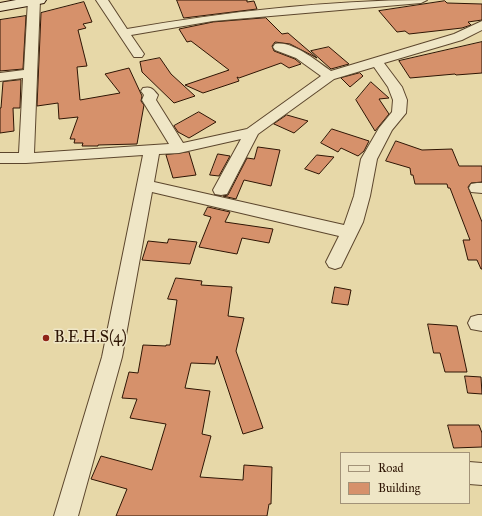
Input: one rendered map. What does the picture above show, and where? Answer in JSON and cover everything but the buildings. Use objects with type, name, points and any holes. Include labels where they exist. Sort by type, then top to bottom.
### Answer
[{"type":"main road","points":[[0,7],[35,1]]},
{"type":"street","points":[[102,0],[122,33],[138,54]]},
{"type":"street","points":[[122,33],[213,18],[421,0]]},
{"type":"street","points":[[26,158],[35,1]]},
{"type":"street","points":[[0,158],[26,158],[179,148],[252,132],[329,76],[458,37],[482,25]]},
{"type":"street","points":[[279,47],[300,55],[329,76]]},
{"type":"street","points":[[335,262],[354,222],[362,196],[369,159],[386,128],[399,113],[400,100],[395,88],[377,62]]},
{"type":"street","points":[[0,77],[30,73]]},
{"type":"street","points":[[148,91],[151,95],[149,100],[179,148]]},
{"type":"street","points":[[221,190],[252,132]]},
{"type":"street","points":[[66,516],[112,357],[152,150]]},
{"type":"street","points":[[145,185],[349,232]]},
{"type":"street","points":[[470,473],[482,474]]},
{"type":"place","name":"B.E.H.S(4)","points":[[46,338]]}]
